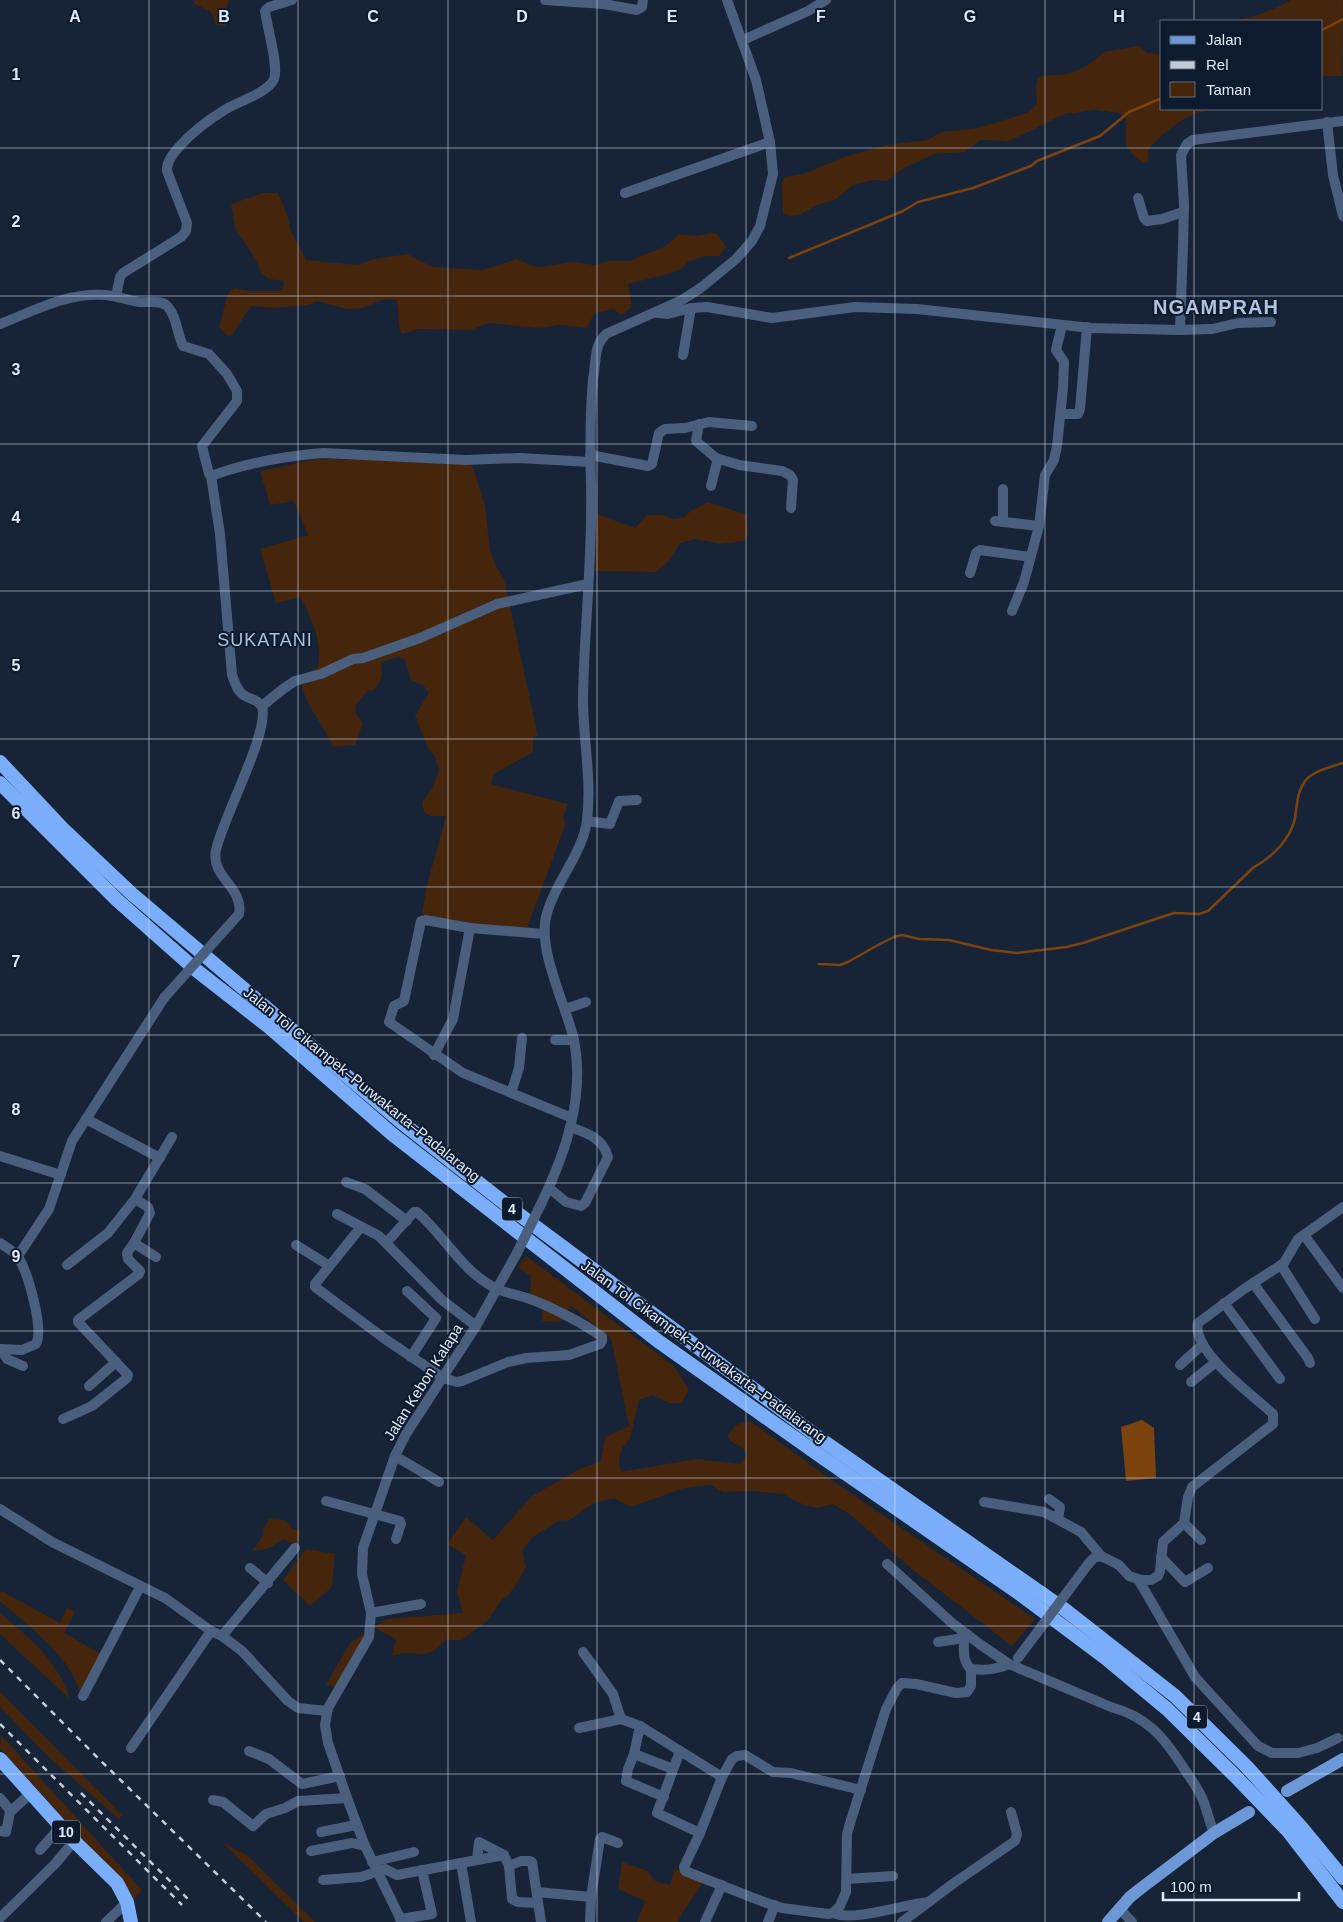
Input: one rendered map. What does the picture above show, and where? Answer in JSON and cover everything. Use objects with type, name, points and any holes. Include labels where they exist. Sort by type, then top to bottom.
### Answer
[{"type":"highway","name":"Jalan Tol Cikampek–Purwakarta–Padalarang","points":[[0,762],[62,828],[132,894],[401,1122],[512,1209],[810,1431],[1064,1609],[1175,1696],[1253,1774],[1301,1827],[1343,1878]]},
{"type":"highway","name":"Jalan Tol Cikampek–Purwakarta–Padalarang","points":[[0,783],[117,900],[196,970],[269,1027],[392,1134],[658,1341],[1020,1594],[1116,1666],[1167,1709],[1288,1831],[1343,1902]]},
{"type":"highway","name":"10","points":[[0,1759],[32,1792],[74,1841],[117,1883],[127,1902],[131,1922]]},
{"type":"main road","points":[[1287,1791],[1343,1759]]},
{"type":"main road","points":[[1108,1922],[1135,1893],[1214,1833],[1249,1812]]},
{"type":"street","points":[[116,296],[123,273],[181,237],[186,231],[187,223],[167,171],[168,162],[197,128],[271,83],[274,78],[275,67],[265,11],[269,7],[292,0]]},
{"type":"street","points":[[545,0],[604,4],[637,10],[642,6],[644,0]]},
{"type":"street","points":[[548,1188],[566,1202],[581,1206],[585,1203],[608,1158],[605,1148],[596,1136],[511,1093],[463,1073],[390,1024],[389,1019],[394,1006],[404,1001],[421,922],[425,920],[470,928],[544,934],[548,908],[579,846],[587,821],[588,784],[583,703],[584,654],[592,514],[590,458],[591,401],[598,344],[606,334],[682,300],[736,260],[752,241],[760,226],[773,174],[770,142],[756,80],[727,0]]},
{"type":"street","points":[[743,40],[808,11],[826,0]]},
{"type":"street","points":[[1180,330],[1183,212],[1181,155],[1186,144],[1193,140],[1343,121]]},
{"type":"street","points":[[1327,122],[1333,175],[1343,216]]},
{"type":"street","points":[[625,192],[770,142]]},
{"type":"street","points":[[1138,198],[1144,218],[1147,221],[1162,219],[1183,212]]},
{"type":"street","points":[[0,324],[36,308],[88,295],[116,296],[141,302],[159,303],[167,306],[173,315],[184,346],[209,354],[227,374],[237,391],[236,401],[203,443],[204,455],[211,476],[220,534],[232,675],[240,692],[244,696],[254,698],[262,706],[264,714],[244,775],[219,836],[214,858],[216,866],[240,900],[239,914],[164,998],[72,1142],[49,1209],[18,1256]]},
{"type":"street","points":[[655,313],[668,314],[691,308],[714,307],[772,318],[855,308],[917,310],[1087,327],[1180,330],[1212,329],[1238,323],[1271,322]]},
{"type":"street","points":[[683,355],[691,308]]},
{"type":"street","points":[[1012,611],[1024,582],[1039,526],[1043,481],[1054,460],[1061,414],[1064,362],[1056,350],[1062,325]]},
{"type":"street","points":[[1061,414],[1076,415],[1080,409],[1087,327]]},
{"type":"street","points":[[211,476],[230,469],[302,455],[323,453],[466,460],[590,458],[648,466],[654,460],[659,433],[665,429],[685,428],[709,422],[752,426]]},
{"type":"street","points":[[699,424],[696,441],[716,458],[739,465],[782,471],[790,474],[793,480],[791,508]]},
{"type":"street","points":[[711,486],[715,474],[716,458]]},
{"type":"street","points":[[1003,489],[999,522],[1039,526]]},
{"type":"street","points":[[970,573],[976,553],[980,550],[1030,557]]},
{"type":"street","points":[[262,706],[283,688],[295,681],[322,674],[353,659],[364,658],[420,638],[497,604],[588,584]]},
{"type":"street","points":[[587,821],[610,824],[619,800],[637,800]]},
{"type":"street","points":[[434,1055],[453,1019],[470,928]]},
{"type":"street","name":"Jalan Kebon Kalapa","points":[[401,1920],[374,1867],[356,1825],[328,1743],[327,1712],[369,1636],[371,1613],[362,1574],[362,1556],[374,1514],[395,1456],[406,1434],[498,1289],[542,1202],[564,1152],[577,1083],[576,1052],[565,1009],[552,971],[544,934]]},
{"type":"street","points":[[565,1009],[586,1002]]},
{"type":"street","points":[[511,1093],[518,1068],[522,1038]]},
{"type":"street","points":[[555,1040],[574,1040]]},
{"type":"street","points":[[86,1119],[160,1158]]},
{"type":"street","points":[[67,1265],[108,1233],[136,1199],[172,1137]]},
{"type":"street","points":[[0,1156],[61,1176]]},
{"type":"street","points":[[346,1182],[365,1189],[407,1221]]},
{"type":"street","points":[[63,1418],[92,1406],[127,1378],[128,1372],[116,1362],[78,1320],[140,1274],[140,1271],[127,1257],[127,1253],[150,1213],[148,1207],[136,1199]]},
{"type":"street","points":[[984,1502],[1044,1512],[1081,1532],[1101,1556],[1119,1565],[1130,1576],[1151,1580],[1158,1576],[1163,1542],[1184,1523],[1188,1497],[1196,1483],[1270,1427],[1273,1422],[1273,1414],[1216,1362],[1203,1344],[1198,1331],[1198,1323],[1286,1261],[1294,1243],[1343,1207]]},
{"type":"street","points":[[361,1227],[328,1265],[315,1284],[316,1290],[443,1378],[457,1382],[462,1381],[508,1362],[526,1358],[569,1355],[600,1344],[602,1341],[602,1337],[596,1332],[529,1298],[498,1289],[466,1268],[418,1212],[414,1212],[386,1243]]},
{"type":"street","points":[[337,1214],[379,1236],[442,1300],[476,1326]]},
{"type":"street","points":[[1304,1235],[1343,1288]]},
{"type":"street","points":[[0,1243],[18,1256],[32,1293],[38,1341],[34,1345],[22,1350],[0,1349]]},
{"type":"street","points":[[134,1243],[156,1257]]},
{"type":"street","points":[[296,1246],[328,1265]]},
{"type":"street","points":[[1281,1265],[1316,1319]]},
{"type":"street","points":[[1253,1283],[1310,1363]]},
{"type":"street","points":[[407,1291],[436,1318],[411,1356]]},
{"type":"street","points":[[1224,1303],[1280,1379]]},
{"type":"street","points":[[1180,1365],[1203,1344]]},
{"type":"street","points":[[0,1349],[7,1359],[23,1366]]},
{"type":"street","points":[[89,1386],[116,1362]]},
{"type":"street","points":[[1191,1382],[1216,1362]]},
{"type":"street","points":[[395,1456],[439,1482]]},
{"type":"street","points":[[1049,1499],[1060,1507],[1058,1519]]},
{"type":"street","points":[[326,1500],[401,1522],[396,1539]]},
{"type":"street","points":[[0,1508],[52,1542],[165,1598],[211,1631],[222,1636],[242,1651],[288,1701],[298,1708],[327,1712]]},
{"type":"street","points":[[1184,1523],[1201,1540]]},
{"type":"street","points":[[222,1636],[268,1583],[295,1548]]},
{"type":"street","points":[[971,1670],[985,1671],[996,1669],[1014,1662],[1089,1563],[1094,1558],[1101,1556]]},
{"type":"street","points":[[1161,1557],[1185,1582],[1208,1568]]},
{"type":"street","points":[[887,1564],[965,1636],[1014,1662],[1111,1707],[1124,1710],[1142,1720],[1159,1734],[1195,1785],[1203,1801],[1214,1833]]},
{"type":"street","points":[[250,1568],[268,1583]]},
{"type":"street","points":[[1138,1579],[1194,1677],[1258,1746],[1272,1753],[1298,1753],[1317,1748],[1338,1738]]},
{"type":"street","points":[[83,1696],[140,1587]]},
{"type":"street","points":[[371,1613],[420,1604]]},
{"type":"street","points":[[131,1748],[211,1631]]},
{"type":"street","points":[[938,1642],[965,1636]]},
{"type":"street","points":[[830,1917],[840,1906],[846,1892],[847,1834],[891,1696],[899,1684],[916,1684],[956,1693],[967,1692],[970,1686],[971,1670],[966,1664],[965,1636]]},
{"type":"street","points":[[583,1652],[613,1694],[621,1719]]},
{"type":"street","points":[[579,1728],[621,1719],[640,1726],[722,1776]]},
{"type":"street","points":[[640,1726],[626,1781],[664,1797]]},
{"type":"street","points":[[249,1751],[269,1759],[301,1784],[340,1776]]},
{"type":"street","points":[[680,1751],[657,1813],[700,1833]]},
{"type":"street","points":[[634,1754],[673,1769]]},
{"type":"street","points":[[861,1790],[791,1773],[773,1772],[746,1755],[737,1756],[732,1759],[722,1776],[700,1833],[684,1867],[685,1871],[743,1895],[774,1905],[830,1917],[870,1914],[914,1903],[929,1902]]},
{"type":"street","points":[[0,1831],[6,1832],[10,1812],[32,1792]]},
{"type":"street","points":[[0,1798],[10,1812]]},
{"type":"street","points":[[213,1800],[223,1802],[253,1826],[266,1814],[285,1808],[298,1801],[347,1798]]},
{"type":"street","points":[[902,1922],[1015,1841],[1017,1834],[1011,1812]]},
{"type":"street","points":[[321,1832],[356,1825]]},
{"type":"street","points":[[40,1850],[61,1826]]},
{"type":"street","points":[[590,1922],[590,1897],[600,1839],[602,1837],[618,1843]]},
{"type":"street","points":[[0,1918],[55,1864],[74,1841]]},
{"type":"street","points":[[477,1860],[479,1842],[504,1855],[509,1866],[512,1899],[518,1902],[537,1903]]},
{"type":"street","points":[[311,1852],[352,1843],[365,1846]]},
{"type":"street","points":[[323,1880],[361,1877],[374,1867],[414,1852]]},
{"type":"street","points":[[374,1867],[385,1869],[396,1875],[504,1855]]},
{"type":"street","points":[[509,1866],[521,1861],[532,1862],[537,1903],[542,1922]]},
{"type":"street","points":[[461,1863],[471,1922]]},
{"type":"street","points":[[401,1920],[432,1914],[422,1870]]},
{"type":"street","points":[[847,1879],[893,1876]]},
{"type":"street","points":[[705,1922],[722,1885]]},
{"type":"street","points":[[537,1892],[590,1897]]},
{"type":"street","points":[[106,1922],[127,1902]]},
{"type":"street","points":[[0,1912],[15,1904]]},
{"type":"street","points":[[768,1922],[774,1905]]},
{"type":"street","points":[[1119,1908],[1132,1922]]},
{"type":"green space","points":[[193,0],[229,0],[225,12],[227,23],[224,26],[216,25],[211,12],[195,4]]},
{"type":"green space","points":[[1291,0],[1343,0],[1342,76],[1323,76],[1323,20],[1235,20],[1261,14]]},
{"type":"green space","points":[[1138,46],[1148,53],[1160,54],[1160,110],[1208,110],[1194,114],[1168,130],[1148,150],[1148,162],[1144,163],[1131,153],[1126,144],[1126,119],[1119,113],[1096,110],[1065,114],[1007,142],[981,140],[964,152],[935,154],[904,168],[887,181],[874,180],[853,185],[836,199],[815,206],[800,215],[791,216],[783,213],[782,183],[785,177],[803,174],[847,156],[887,145],[927,140],[942,132],[978,128],[1027,113],[1037,104],[1036,88],[1038,78],[1041,76],[1069,74],[1087,66],[1104,52]]},
{"type":"green space","points":[[263,193],[278,193],[287,214],[291,231],[306,260],[357,265],[375,259],[407,254],[433,267],[483,270],[517,259],[532,266],[541,267],[572,262],[595,265],[609,261],[629,261],[666,246],[679,234],[696,236],[711,233],[717,234],[726,247],[719,256],[705,256],[688,262],[681,269],[668,274],[628,284],[632,307],[622,315],[613,309],[595,313],[586,328],[559,325],[540,328],[488,323],[471,330],[418,329],[402,334],[396,300],[384,299],[363,308],[347,309],[317,301],[308,305],[275,308],[251,306],[232,335],[228,336],[219,327],[228,293],[234,288],[251,291],[277,291],[283,287],[284,281],[269,279],[262,274],[255,258],[235,228],[231,204]]},
{"type":"green space","points":[[317,459],[472,464],[485,506],[490,551],[504,579],[538,736],[533,737],[533,752],[494,774],[491,784],[568,804],[563,818],[566,823],[527,928],[462,923],[422,915],[426,889],[446,816],[430,816],[424,812],[422,802],[432,789],[439,771],[435,757],[428,748],[415,716],[429,693],[423,685],[411,680],[405,660],[398,657],[381,662],[382,673],[379,683],[374,690],[368,691],[356,704],[355,712],[363,723],[355,745],[333,747],[308,702],[303,690],[302,676],[318,666],[319,648],[315,631],[301,597],[276,603],[260,549],[308,535],[294,501],[270,505],[260,471]]},
{"type":"green space","points":[[708,502],[747,515],[748,534],[744,541],[721,544],[695,539],[680,543],[668,562],[656,572],[595,571],[597,514],[635,528],[647,515],[663,515],[674,519],[684,517]]},
{"type":"green space","points":[[526,1256],[675,1367],[689,1390],[681,1403],[669,1403],[653,1395],[639,1400],[630,1438],[622,1448],[619,1461],[621,1472],[696,1459],[740,1464],[747,1454],[743,1448],[730,1441],[728,1435],[736,1425],[750,1421],[840,1486],[1035,1619],[1012,1646],[908,1566],[851,1515],[833,1504],[818,1508],[804,1505],[783,1494],[751,1491],[723,1492],[711,1485],[684,1488],[631,1507],[614,1498],[594,1503],[570,1520],[558,1521],[533,1537],[522,1550],[526,1568],[509,1595],[502,1599],[488,1620],[462,1640],[445,1640],[432,1652],[426,1654],[400,1654],[392,1656],[396,1639],[375,1628],[339,1687],[326,1685],[350,1643],[386,1619],[463,1613],[457,1592],[466,1555],[447,1544],[466,1517],[493,1540],[532,1496],[580,1469],[601,1461],[605,1437],[629,1426],[611,1338],[571,1306],[561,1322],[542,1321],[543,1301],[530,1297],[531,1276],[518,1267]]},
{"type":"green space","points":[[269,1519],[283,1520],[291,1525],[291,1528],[301,1531],[297,1546],[284,1539],[267,1549],[252,1551],[264,1535],[263,1529]]},
{"type":"green space","points":[[306,1549],[335,1554],[332,1587],[310,1606],[283,1580]]},
{"type":"green space","points":[[2,1591],[60,1623],[67,1607],[75,1612],[64,1633],[101,1654],[81,1697],[76,1682],[60,1656],[0,1601],[0,1593]]},
{"type":"green space","points":[[0,1613],[32,1641],[50,1661],[65,1685],[70,1699],[0,1634]]},
{"type":"green space","points":[[0,1692],[122,1815],[119,1819],[50,1758],[0,1707]]},
{"type":"green space","points":[[1,1735],[142,1890],[134,1899],[129,1890],[0,1748]]},
{"type":"green space","points":[[222,1842],[248,1856],[315,1922],[304,1922]]},
{"type":"green space","points":[[622,1862],[648,1871],[655,1881],[670,1885],[675,1869],[705,1880],[678,1922],[637,1922],[645,1901],[618,1889]]},
{"type":"shaded area","points":[[1142,1420],[1154,1428],[1156,1478],[1126,1481],[1121,1427]]},
{"type":"waterway","points":[[1323,29],[1343,19]]},
{"type":"waterway","points":[[789,258],[903,211],[918,202],[973,188],[1031,166],[1037,161],[1100,136],[1129,112],[1160,99]]},
{"type":"waterway","points":[[819,964],[840,965],[894,937],[902,935],[919,939],[949,940],[991,950],[1017,953],[1083,943],[1174,913],[1199,914],[1208,911],[1254,867],[1267,859],[1285,840],[1293,826],[1299,794],[1305,781],[1317,772],[1343,763]]},
{"type":"railway","points":[[0,1660],[266,1922]]},
{"type":"railway","points":[[0,1724],[182,1905]]},
{"type":"railway","points":[[81,1793],[188,1899]]},
{"type":"district","name":"NGAMPRAH","points":[[1216,307]]},
{"type":"district","name":"SUKATANI","points":[[265,640]]}]
